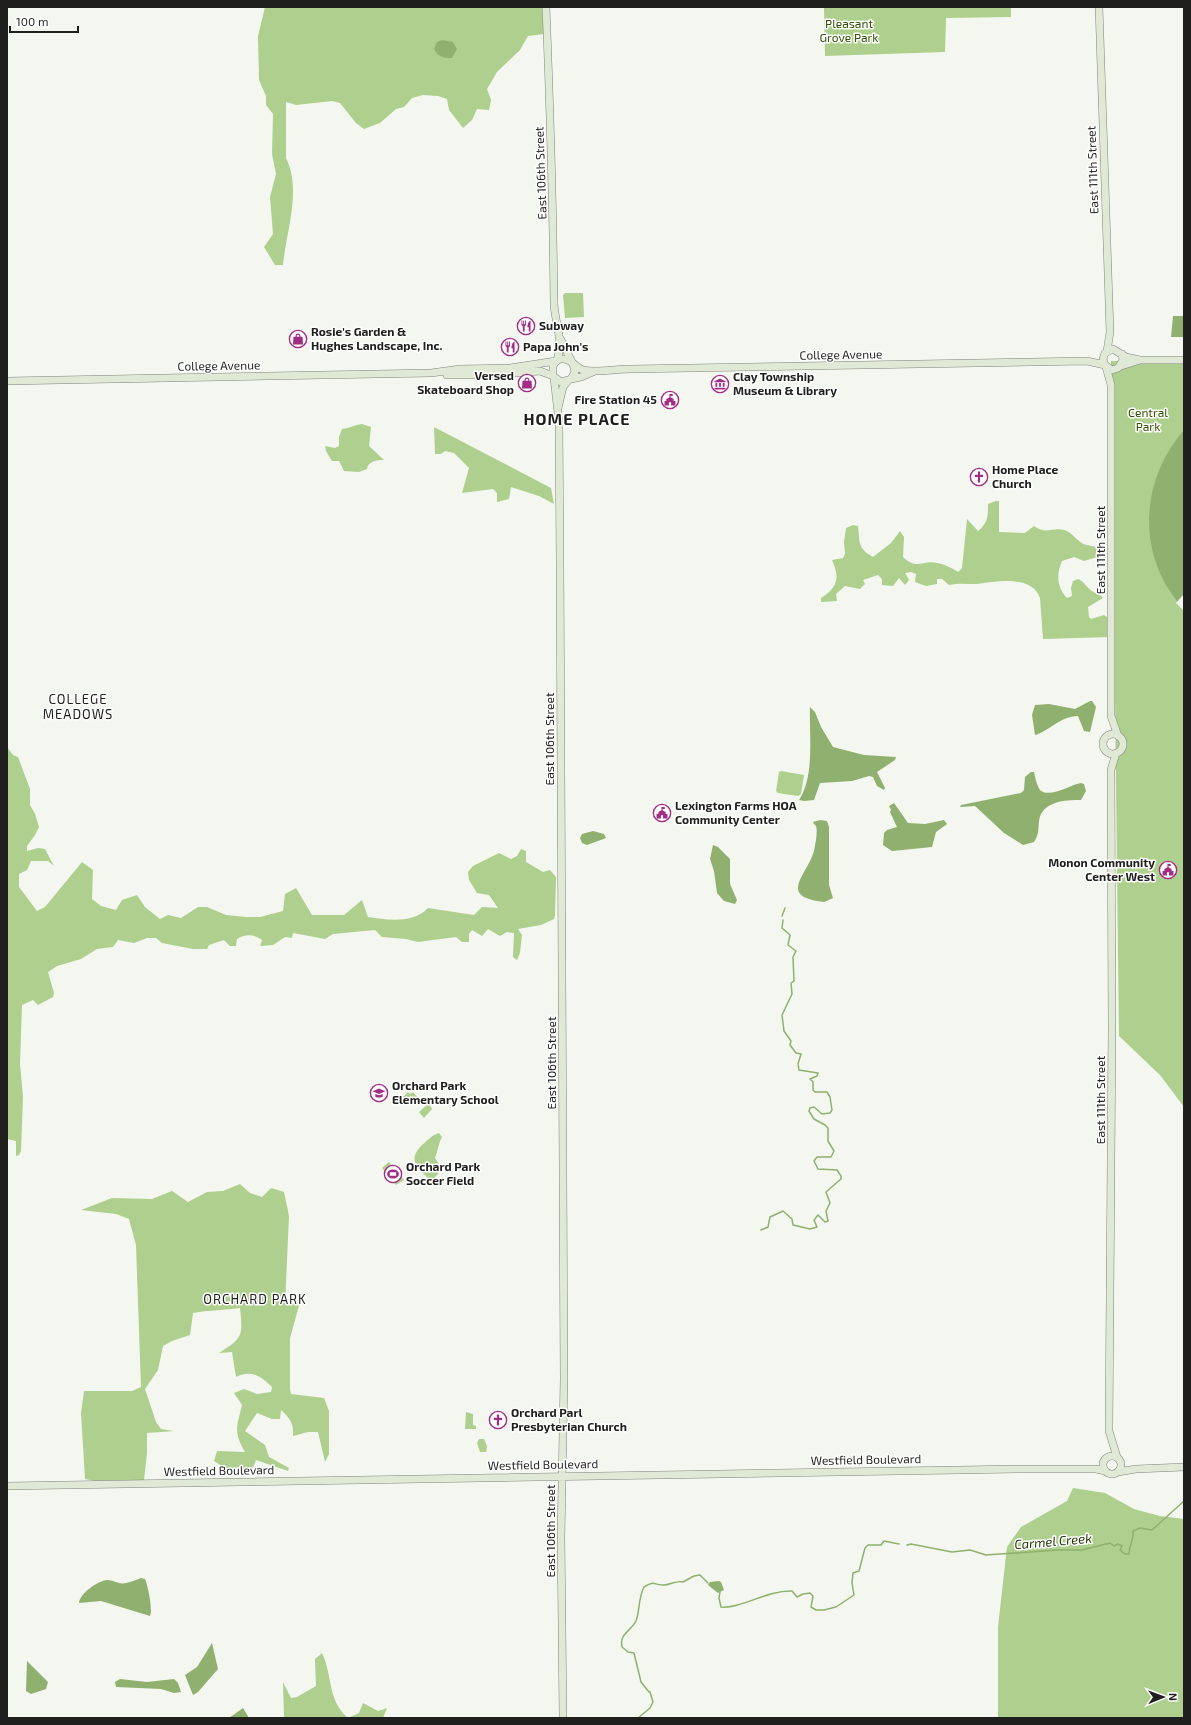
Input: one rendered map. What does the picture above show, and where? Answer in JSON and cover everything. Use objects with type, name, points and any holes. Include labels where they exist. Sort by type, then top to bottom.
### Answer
[{"type":"main road","name":"East 106th Street","points":[[546,7],[555,265],[554,308],[560,338],[560,351],[557,361]]},
{"type":"main road","name":"East 111th Street","points":[[1098,7],[1110,332],[1106,352]]},
{"type":"main road","name":"East 111th Street","points":[[1110,332],[1120,352]]},
{"type":"main road","name":"East 106th Street","points":[[560,338],[572,363]]},
{"type":"main road","points":[[1140,360],[1113,349],[1106,352],[1103,359],[1105,366],[1112,370],[1140,360],[1184,360]]},
{"type":"main road","name":"College Avenue","points":[[1086,361],[1106,352]]},
{"type":"main road","points":[[1120,352],[1123,360],[1120,367]]},
{"type":"main road","points":[[565,359],[572,363],[575,372],[569,380],[561,382],[554,377],[552,368],[557,361],[565,359]]},
{"type":"main road","name":"College Avenue","points":[[7,381],[431,373],[464,369],[510,368],[557,361]]},
{"type":"main road","name":"College Avenue","points":[[572,363],[584,370],[595,371],[630,369],[1086,361],[1105,366]]},
{"type":"main road","name":"East 111th Street","points":[[1105,366],[1111,385],[1111,716],[1106,737]]},
{"type":"main road","name":"East 111th Street","points":[[1111,385],[1120,367]]},
{"type":"main road","name":"College Avenue","points":[[431,373],[435,375],[494,375],[540,371],[554,377]]},
{"type":"main road","name":"College Avenue","points":[[569,380],[595,371]]},
{"type":"main road","name":"East 106th Street","points":[[554,377],[558,408],[564,1308],[561,1538],[564,1718]]},
{"type":"main road","name":"East 106th Street","points":[[558,408],[563,387],[569,380]]},
{"type":"main road","name":"East 111th Street","points":[[1111,716],[1118,736]]},
{"type":"main road","points":[[1112,734],[1118,736],[1122,744],[1120,750],[1111,754],[1106,751],[1103,745],[1106,737],[1112,734]]},
{"type":"main road","name":"East 111th Street","points":[[1106,751],[1111,770],[1112,1026],[1109,1431],[1118,1458]]},
{"type":"main road","name":"East 111th Street","points":[[1111,770],[1116,753]]},
{"type":"main road","name":"East 111th Street","points":[[1105,1459],[1107,1435],[1109,1431]]},
{"type":"main road","points":[[1118,1458],[1121,1466],[1118,1472]]},
{"type":"main road","points":[[1136,1469],[1118,1458],[1105,1459],[1103,1465],[1105,1471],[1111,1474],[1136,1469],[1184,1467]]},
{"type":"main road","name":"Westfield Boulevard","points":[[1078,1469],[1105,1459]]},
{"type":"main road","name":"Westfield Boulevard","points":[[7,1486],[563,1476],[1078,1469],[1105,1471]]},
{"type":"green space","points":[[265,7],[542,7],[544,34],[528,36],[520,50],[497,72],[487,89],[491,100],[489,110],[477,109],[472,120],[463,128],[449,110],[447,99],[438,96],[423,95],[412,98],[404,107],[396,109],[380,123],[364,129],[356,123],[340,103],[332,101],[296,105],[286,102],[286,158],[291,170],[293,197],[283,265],[275,265],[264,247],[273,234],[270,197],[276,174],[272,154],[273,114],[266,105],[266,96],[259,80],[258,36]]},
{"type":"green space","name":"Pleasant Grove Park","points":[[824,7],[1011,7],[1011,17],[946,18],[945,52],[825,56]]},
{"type":"green space","points":[[565,293],[583,293],[584,317],[565,318],[563,295]]},
{"type":"green space","name":"Central Park","points":[[1111,361],[1184,361],[1184,1107],[1160,1075],[1119,1036]]},
{"type":"green space","points":[[362,424],[371,427],[369,446],[384,460],[373,462],[369,464],[367,469],[359,472],[344,471],[339,461],[332,461],[326,451],[325,446],[335,448],[339,446],[339,437],[342,429]]},
{"type":"green space","points":[[434,427],[551,488],[554,504],[539,496],[511,487],[509,499],[497,502],[497,493],[493,489],[462,493],[469,468],[454,453],[445,451],[441,454],[435,454]]},
{"type":"green space","points":[[999,501],[999,532],[1025,533],[1034,526],[1042,530],[1060,529],[1069,532],[1082,543],[1097,547],[1101,551],[1097,557],[1084,561],[1074,557],[1062,561],[1058,581],[1061,590],[1067,598],[1072,596],[1071,588],[1073,581],[1078,579],[1103,598],[1088,607],[1089,617],[1091,619],[1104,615],[1108,618],[1110,637],[1043,639],[1040,598],[1035,590],[1029,585],[1021,582],[1003,581],[949,585],[942,579],[937,579],[937,584],[926,586],[915,582],[916,574],[911,572],[905,573],[909,580],[905,585],[899,578],[893,586],[882,585],[882,579],[878,575],[863,580],[865,584],[860,589],[845,586],[836,594],[837,601],[821,602],[821,598],[831,590],[836,582],[837,577],[835,566],[832,560],[843,558],[845,554],[844,542],[846,528],[853,525],[858,526],[860,544],[864,551],[873,557],[891,543],[900,531],[904,537],[903,557],[908,561],[916,564],[932,562],[948,566],[958,572],[962,568],[967,519],[978,531],[987,519],[988,504]]},
{"type":"green space","points":[[7,747],[13,755],[18,757],[30,789],[30,805],[35,814],[39,827],[27,846],[27,851],[38,848],[45,849],[54,866],[48,861],[31,861],[27,870],[19,874],[19,887],[37,911],[45,907],[82,862],[93,870],[92,899],[101,906],[116,910],[122,900],[137,895],[145,907],[160,919],[168,915],[181,918],[198,907],[207,907],[226,915],[260,917],[283,911],[285,894],[296,888],[312,915],[344,915],[362,900],[368,917],[375,918],[391,920],[407,919],[415,917],[428,908],[474,915],[482,907],[498,908],[489,895],[477,893],[469,880],[468,872],[473,866],[499,853],[511,859],[517,856],[521,849],[526,851],[526,862],[543,872],[550,870],[556,877],[555,916],[554,919],[541,925],[518,929],[522,935],[520,953],[517,960],[513,957],[514,933],[507,932],[500,936],[488,929],[482,936],[472,930],[469,934],[469,942],[462,942],[456,937],[418,942],[406,939],[382,937],[375,930],[333,934],[325,939],[293,933],[292,938],[285,937],[273,945],[260,946],[262,940],[253,936],[243,936],[237,939],[236,946],[230,946],[224,940],[209,945],[207,949],[193,949],[162,943],[156,938],[147,938],[134,943],[118,940],[113,947],[97,949],[81,959],[57,966],[48,972],[54,993],[53,997],[38,1005],[33,1000],[22,1005],[20,1064],[23,1097],[21,1151],[19,1155],[16,1156],[16,1141],[7,1139]]},
{"type":"green space","points":[[781,771],[804,775],[801,794],[798,796],[778,793],[776,791],[779,772]]},
{"type":"green space","points":[[408,1092],[410,1094],[413,1092],[418,1098],[411,1105],[402,1098]]},
{"type":"green space","points":[[429,1103],[432,1109],[424,1118],[419,1112]]},
{"type":"green space","points":[[439,1133],[442,1137],[435,1158],[441,1167],[437,1171],[439,1173],[431,1181],[419,1169],[416,1164],[415,1156],[422,1145],[432,1136]]},
{"type":"green space","name":"Orchard Park Soccer Field","points":[[389,1162],[404,1180],[396,1185],[382,1168]]},
{"type":"green space","points":[[240,1184],[250,1193],[262,1197],[271,1188],[284,1192],[289,1216],[285,1305],[300,1302],[290,1338],[290,1389],[291,1394],[324,1398],[329,1411],[329,1454],[325,1462],[318,1432],[308,1432],[293,1436],[291,1422],[281,1410],[280,1419],[272,1419],[257,1413],[245,1431],[265,1445],[269,1457],[289,1468],[288,1471],[256,1460],[252,1470],[228,1470],[214,1461],[217,1451],[245,1452],[237,1434],[242,1405],[234,1393],[244,1389],[257,1394],[271,1392],[272,1387],[263,1379],[255,1375],[246,1374],[236,1377],[232,1352],[219,1353],[233,1344],[240,1335],[240,1308],[193,1313],[190,1335],[172,1341],[163,1346],[158,1370],[145,1389],[156,1422],[161,1429],[174,1431],[147,1433],[147,1453],[144,1480],[95,1481],[85,1479],[81,1413],[84,1391],[132,1391],[141,1387],[136,1245],[129,1219],[116,1214],[81,1210],[112,1198],[152,1199],[172,1191],[188,1202],[207,1192],[223,1191]]},
{"type":"green space","points":[[466,1412],[473,1414],[473,1425],[476,1426],[476,1429],[465,1429]]},
{"type":"green space","points":[[479,1439],[484,1439],[487,1446],[486,1452],[480,1452],[477,1443]]},
{"type":"green space","points":[[1073,1488],[1105,1493],[1134,1509],[1160,1516],[1184,1519],[1184,1718],[998,1718],[998,1627],[1007,1547],[1021,1527],[1067,1501]]},
{"type":"green space","points":[[322,1653],[328,1670],[333,1696],[341,1711],[348,1718],[284,1718],[283,1682],[291,1698],[297,1697],[316,1686],[315,1659]]},
{"type":"green space","points":[[363,1703],[378,1711],[387,1708],[383,1718],[348,1718],[359,1713]]},
{"type":"shaded area","points":[[442,40],[453,42],[457,49],[452,58],[446,58],[437,54],[434,49],[437,42]]},
{"type":"shaded area","points":[[1173,316],[1184,316],[1184,337],[1171,337]]},
{"type":"shaded area","points":[[1184,430],[1184,609],[1168,589],[1157,567],[1151,543],[1149,520],[1152,496],[1158,472],[1169,450]]},
{"type":"shaded area","points":[[1092,701],[1096,707],[1090,732],[1084,731],[1078,716],[1066,718],[1035,735],[1032,715],[1035,705],[1049,704],[1075,709]]},
{"type":"shaded area","points":[[810,707],[815,712],[821,727],[833,747],[864,755],[896,757],[895,760],[877,772],[885,788],[884,790],[877,786],[873,777],[869,776],[852,781],[820,783],[814,800],[799,800],[804,790],[809,767]]},
{"type":"shaded area","points":[[1031,772],[1034,772],[1040,790],[1044,792],[1055,792],[1081,783],[1084,784],[1086,791],[1081,800],[1061,801],[1045,809],[1041,814],[1038,834],[1034,842],[1023,845],[1004,833],[975,806],[960,807],[961,805],[1021,793],[1024,790],[1025,777]]},
{"type":"shaded area","points":[[894,803],[908,823],[925,824],[944,820],[947,824],[936,832],[932,847],[892,851],[883,845],[884,833],[887,830],[897,827],[890,812],[891,810],[889,806]]},
{"type":"shaded area","points":[[820,820],[827,821],[829,827],[829,885],[833,898],[824,902],[810,899],[801,895],[798,890],[799,883],[814,851],[817,832],[816,826],[813,822]]},
{"type":"shaded area","points":[[593,831],[604,834],[606,838],[587,845],[582,843],[580,838],[582,834]]},
{"type":"shaded area","points":[[713,845],[718,847],[730,859],[730,884],[737,900],[735,904],[724,901],[717,893],[714,871],[710,859]]},
{"type":"shaded area","points":[[141,1578],[145,1579],[147,1587],[151,1604],[150,1616],[101,1601],[79,1603],[80,1599],[86,1592],[94,1585],[103,1581],[110,1580],[123,1583],[132,1582]]},
{"type":"shaded area","points":[[710,1582],[721,1582],[724,1590],[718,1593],[708,1585]]},
{"type":"shaded area","points":[[212,1643],[218,1669],[198,1692],[193,1695],[185,1675],[197,1667]]},
{"type":"shaded area","points":[[27,1661],[48,1682],[46,1689],[31,1694],[26,1691]]},
{"type":"shaded area","points":[[120,1679],[147,1682],[174,1679],[178,1683],[181,1692],[174,1693],[161,1689],[116,1687],[115,1682]]},
{"type":"shaded area","points":[[243,1708],[249,1718],[229,1718]]},
{"type":"pier","points":[[1184,594],[1184,608],[1183,610],[1176,603]]},
{"type":"waterway","points":[[782,916],[785,908]]},
{"type":"waterway","points":[[761,1230],[768,1227],[770,1217],[783,1211],[792,1219],[793,1225],[810,1229],[817,1227],[814,1220],[818,1215],[825,1222],[828,1221],[826,1211],[830,1203],[826,1192],[841,1179],[841,1176],[837,1170],[818,1169],[814,1161],[817,1157],[831,1157],[834,1151],[828,1141],[828,1128],[814,1119],[809,1111],[810,1108],[814,1107],[822,1114],[830,1113],[832,1110],[830,1097],[827,1092],[815,1092],[813,1090],[813,1082],[810,1079],[817,1076],[818,1073],[799,1070],[798,1064],[801,1054],[796,1053],[790,1045],[791,1041],[784,1031],[782,1015],[792,994],[791,983],[794,981],[793,957],[796,951],[788,945],[790,935],[782,928],[783,920]]},
{"type":"waterway","name":"Carmel Creek","points":[[907,1545],[911,1544],[952,1552],[970,1550],[986,1555],[1058,1550],[1082,1550],[1110,1543],[1114,1546],[1118,1544],[1122,1546],[1120,1550],[1125,1554],[1129,1554],[1133,1531],[1140,1528],[1152,1530],[1184,1501]]},
{"type":"waterway","name":"Carmel Creek","points":[[720,1592],[719,1598],[721,1607],[737,1605],[783,1591],[792,1591],[797,1597],[810,1593],[813,1596],[811,1607],[816,1610],[836,1607],[854,1595],[852,1583],[853,1573],[859,1571],[865,1548],[868,1545],[881,1545],[884,1541],[899,1544]]},
{"type":"waterway","name":"Carmel Creek","points":[[649,1692],[641,1682],[634,1653],[628,1652],[622,1647],[622,1639],[636,1621],[644,1587],[652,1583],[663,1585],[683,1582],[694,1576],[700,1575],[708,1583]]},
{"type":"waterway","name":"Carmel Creek","points":[[638,1718],[650,1708],[653,1702],[650,1692]]},
{"type":"place","name":"Subway","points":[[526,326]]},
{"type":"place","name":"Rosie's Garden & Hughes Landscape, Inc.","points":[[298,339]]},
{"type":"place","name":"Papa John's","points":[[510,347]]},
{"type":"place","name":"Versed Skateboard Shop","points":[[527,383]]},
{"type":"place","name":"Clay Township Museum & Library","points":[[720,384]]},
{"type":"place","name":"Fire Station 45","points":[[670,400]]},
{"type":"place","name":"Home Place Church","points":[[979,477]]},
{"type":"place","name":"Lexington Farms HOA Community Center","points":[[662,813]]},
{"type":"place","name":"Monon Community Center West","points":[[1168,870]]},
{"type":"place","name":"Orchard Park Elementary School","points":[[379,1093]]},
{"type":"place","name":"Orchard Park Soccer Field","points":[[393,1174]]},
{"type":"place","name":"Orchard Parl Presbyterian Church","points":[[498,1420]]},
{"type":"district","name":"HOME PLACE","points":[[577,419]]},
{"type":"district","name":"COLLEGE MEADOWS","points":[[78,706]]},
{"type":"district","name":"ORCHARD PARK","points":[[255,1299]]}]
